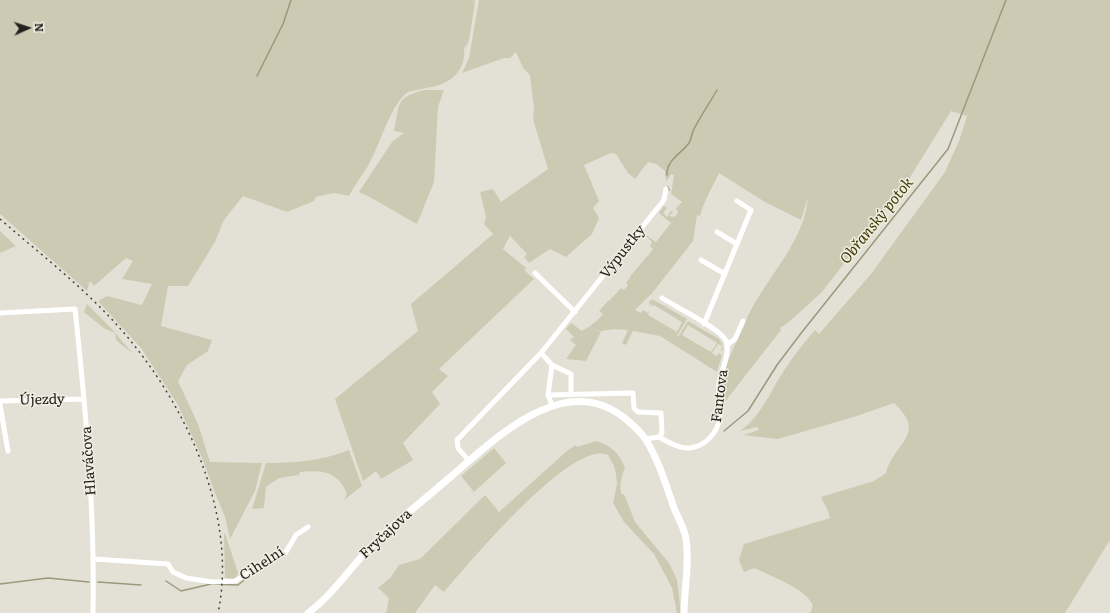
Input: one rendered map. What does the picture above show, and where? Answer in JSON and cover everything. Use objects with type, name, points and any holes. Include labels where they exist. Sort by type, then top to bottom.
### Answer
[{"type":"main road","name":"Fryčajova","points":[[308,613],[375,542],[469,461],[519,422],[552,405],[564,402],[583,402],[601,405],[620,414],[646,439],[654,455],[686,538],[687,555],[684,613]]},
{"type":"street","name":"Výpustky","points":[[541,354],[664,200],[666,189]]},
{"type":"street","points":[[704,324],[751,210],[737,201]]},
{"type":"street","points":[[717,232],[737,244]]},
{"type":"street","points":[[700,260],[725,274]]},
{"type":"street","points":[[535,273],[575,312]]},
{"type":"street","points":[[662,298],[724,338],[727,345]]},
{"type":"street","name":"Hlaváčova","points":[[0,313],[75,309],[91,473],[94,559],[93,613]]},
{"type":"street","name":"Fantova","points":[[659,437],[674,444],[690,448],[705,442],[715,432],[720,416],[718,386],[727,345],[736,339],[744,321]]},
{"type":"street","points":[[469,461],[458,448],[457,440],[541,354],[552,365],[571,374],[571,393]]},
{"type":"street","points":[[552,365],[548,395],[552,405]]},
{"type":"street","points":[[548,395],[571,393],[633,393],[634,408],[638,412],[661,413],[662,433],[659,437],[646,439]]},
{"type":"street","name":"Újezdy","points":[[0,400],[84,399]]},
{"type":"street","points":[[0,405],[8,451]]},
{"type":"street","name":"Cihelní","points":[[94,559],[168,564],[173,572],[186,578],[228,583],[238,580],[286,552],[296,535],[308,527]]},
{"type":"shaded area","points":[[0,0],[474,0],[475,2],[469,40],[464,48],[463,62],[459,71],[454,77],[447,81],[433,87],[408,92],[402,97],[387,124],[370,162],[349,196],[334,193],[316,197],[314,201],[287,212],[243,196],[224,220],[215,242],[188,286],[168,286],[161,326],[212,340],[208,351],[187,365],[178,381],[198,424],[210,462],[262,463],[255,491],[230,539],[225,517],[203,460],[178,405],[141,348],[98,301],[107,296],[142,305],[152,284],[122,279],[133,261],[126,258],[94,286],[90,281],[87,291],[0,214]]},
{"type":"shaded area","points":[[479,0],[1110,0],[1110,540],[1065,613],[810,613],[813,606],[804,594],[779,579],[754,568],[744,572],[739,560],[744,544],[830,518],[821,497],[874,481],[886,473],[895,453],[906,438],[909,431],[908,423],[904,414],[894,403],[857,416],[778,439],[743,435],[759,430],[757,427],[740,431],[760,411],[788,364],[799,349],[815,330],[819,334],[871,274],[945,172],[959,141],[967,116],[951,111],[909,179],[822,292],[780,328],[781,330],[724,403],[723,385],[725,369],[731,354],[748,315],[794,241],[801,227],[806,212],[808,197],[801,220],[765,202],[719,173],[700,216],[697,215],[693,241],[653,292],[635,310],[641,313],[643,310],[648,313],[650,310],[648,315],[677,332],[682,322],[654,305],[652,307],[652,303],[650,306],[649,302],[652,299],[687,319],[677,336],[678,337],[688,321],[719,339],[722,344],[723,351],[721,350],[722,346],[718,344],[712,353],[716,356],[719,353],[722,355],[717,372],[660,336],[633,331],[626,345],[622,343],[628,330],[613,329],[596,332],[601,332],[586,361],[566,359],[576,345],[570,340],[574,337],[566,329],[571,323],[582,331],[601,317],[603,314],[599,311],[609,300],[611,302],[610,300],[621,288],[624,290],[628,285],[626,283],[629,279],[631,280],[629,278],[647,256],[649,257],[648,256],[653,249],[650,246],[652,242],[643,233],[656,242],[671,223],[659,213],[664,206],[667,208],[663,213],[667,217],[671,211],[673,212],[669,216],[674,217],[678,213],[676,208],[682,202],[671,194],[674,175],[671,174],[666,182],[665,171],[656,164],[648,162],[635,179],[628,173],[616,154],[611,153],[584,165],[599,201],[593,208],[599,218],[592,234],[566,257],[550,249],[529,263],[524,257],[527,254],[510,236],[503,249],[526,268],[524,270],[534,279],[439,369],[448,376],[432,392],[440,404],[403,443],[413,460],[381,479],[376,471],[363,481],[335,399],[418,331],[411,304],[493,234],[484,224],[486,217],[480,192],[493,189],[501,202],[548,169],[533,119],[534,108],[530,75],[523,68],[516,52],[510,58],[504,58],[462,73],[469,58]],"holes":[[[688,325],[717,343],[711,352],[682,335]]]},
{"type":"shaded area","points":[[424,90],[444,90],[438,107],[434,182],[417,224],[359,192],[392,142],[404,133],[394,131],[400,104],[408,96]]},
{"type":"shaded area","points":[[0,231],[16,246],[0,253]]},
{"type":"shaded area","points":[[87,304],[112,329],[133,354],[116,340],[115,333],[105,329],[84,312]]},
{"type":"shaded area","points":[[596,441],[606,445],[618,454],[623,463],[625,468],[621,482],[622,495],[624,494],[635,522],[669,563],[677,580],[681,613],[677,613],[672,588],[654,554],[624,522],[613,503],[617,484],[616,474],[614,466],[608,455],[592,455],[570,466],[546,484],[521,507],[474,557],[444,592],[435,585],[415,613],[386,613],[389,598],[378,588],[390,578],[399,565],[420,559],[485,495],[499,512],[568,450],[576,445],[577,447]]},
{"type":"shaded area","points":[[494,448],[506,463],[474,492],[461,476]]},
{"type":"shaded area","points":[[349,450],[362,486],[344,500],[347,494],[343,486],[334,476],[315,471],[300,472],[299,475],[279,478],[266,487],[264,508],[252,509],[266,463],[308,461],[328,457]]},
{"type":"shaded area","points":[[225,533],[238,573],[236,578],[228,582],[228,578],[225,578]]},
{"type":"waterway","points":[[257,76],[283,24],[291,0]]},
{"type":"waterway","name":"Obřanský potok","points":[[724,431],[748,411],[777,365],[802,332],[948,149],[1006,0]]},
{"type":"waterway","points":[[667,175],[669,165],[689,143],[693,131],[717,90]]},
{"type":"waterway","name":"Obřanský potok","points":[[0,584],[48,578],[89,582]]},
{"type":"waterway","name":"Obřanský potok","points":[[166,581],[181,591],[211,584],[238,585],[244,580]]},
{"type":"waterway","name":"Obřanský potok","points":[[98,582],[141,585]]},
{"type":"railway","points":[[0,219],[75,283],[104,311],[141,354],[164,387],[183,422],[200,459],[213,497],[220,536],[222,575],[218,613]]}]
